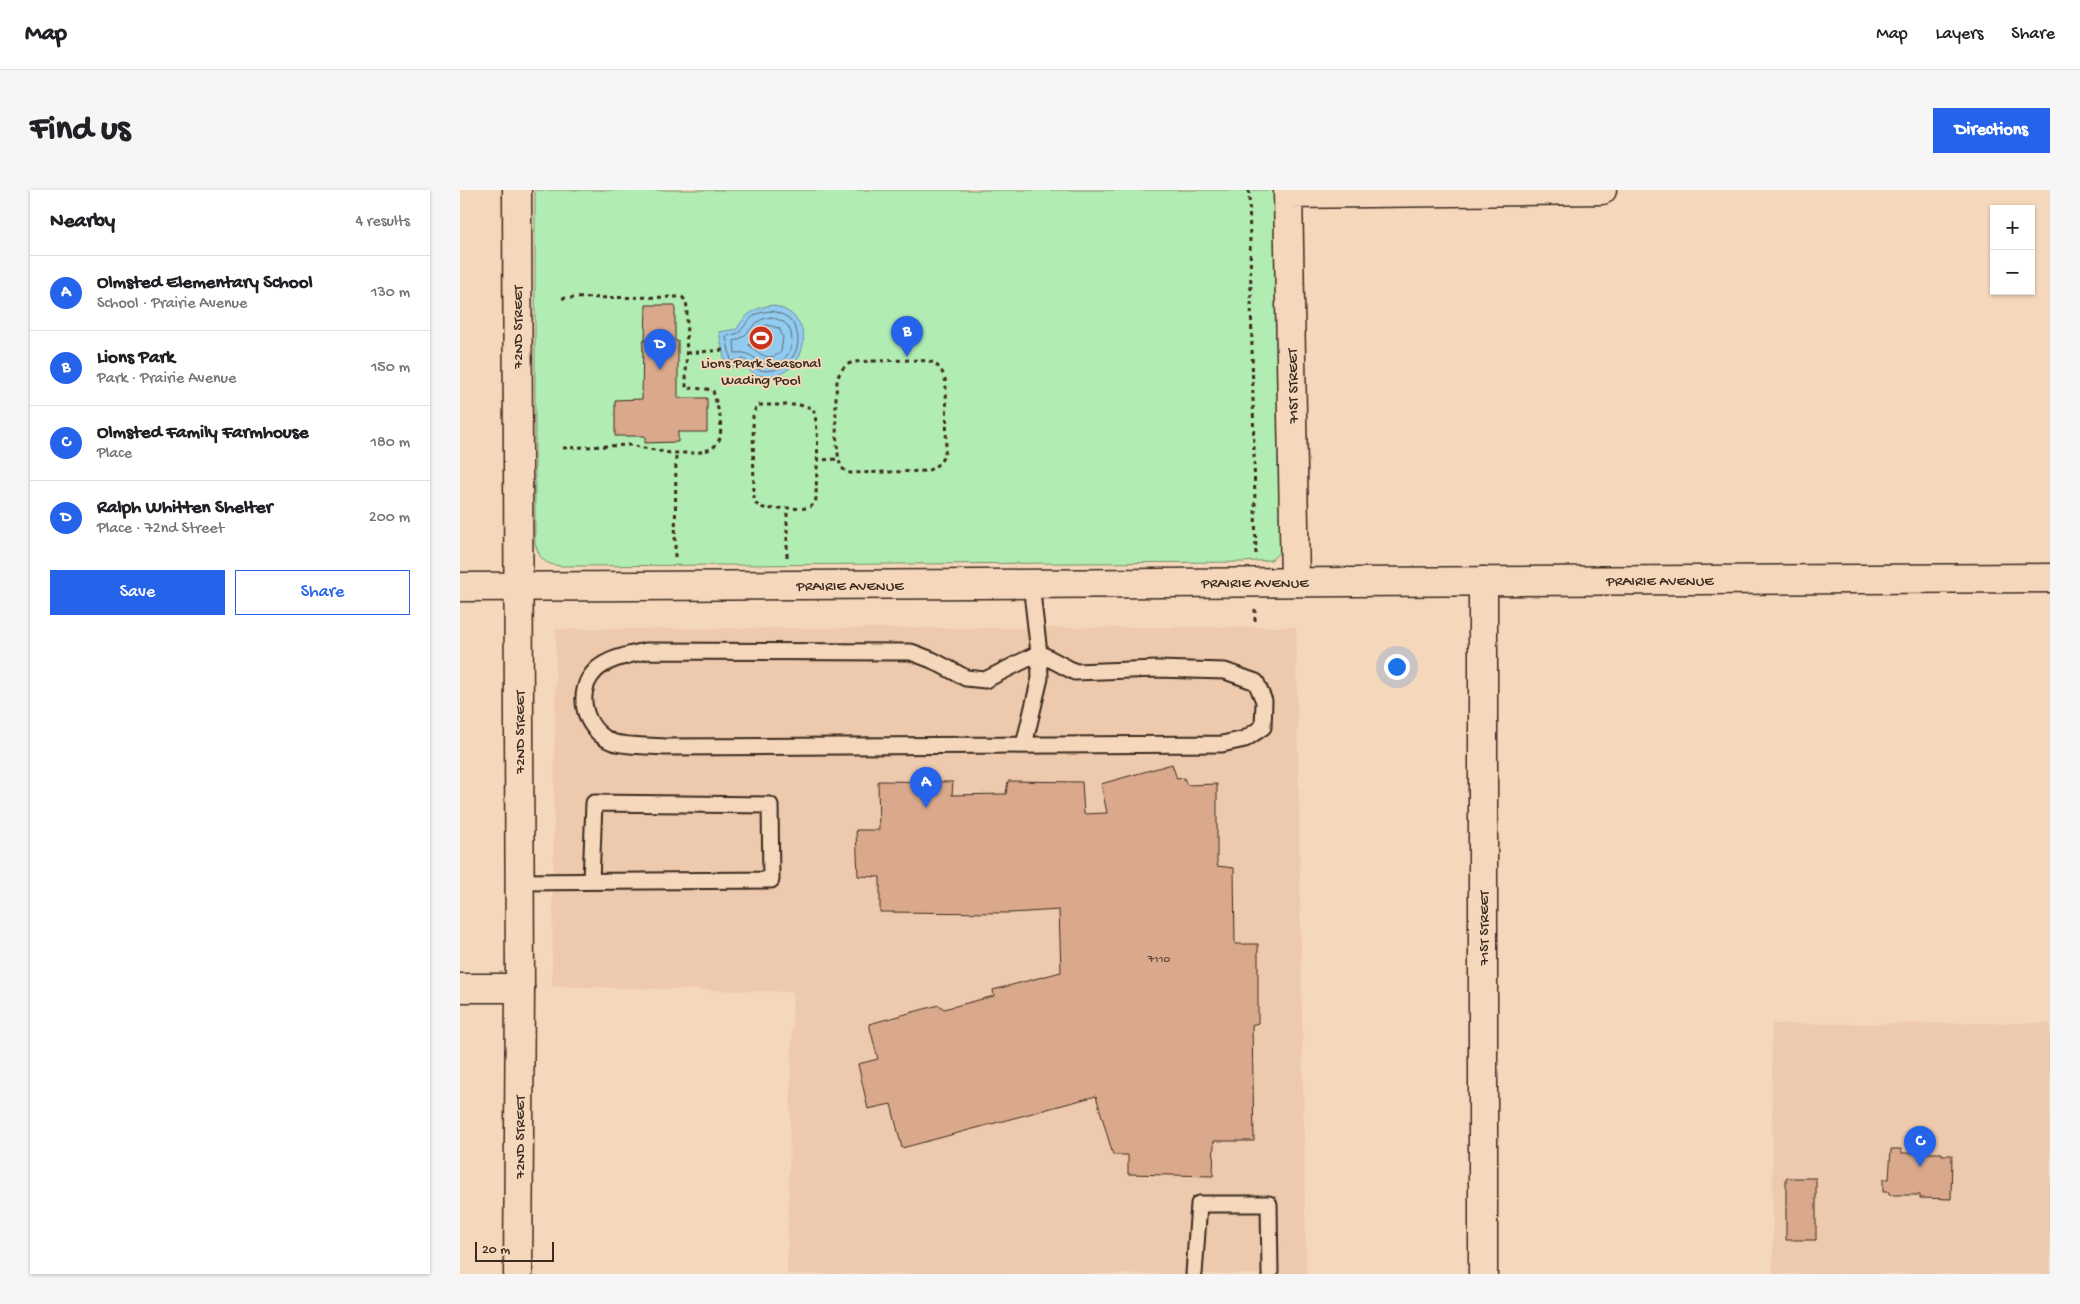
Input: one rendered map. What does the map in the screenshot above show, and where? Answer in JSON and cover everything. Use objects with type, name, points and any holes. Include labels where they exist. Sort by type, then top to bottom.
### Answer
[{"type":"street","name":"72ND STREET","points":[[517,190],[520,988],[518,1274]]},
{"type":"street","points":[[1288,192],[1602,190]]},
{"type":"street","name":"71ST STREET","points":[[1288,192],[1295,582]]},
{"type":"street","name":"PRAIRIE AVENUE","points":[[460,587],[2050,578]]},
{"type":"street","name":"71ST STREET","points":[[1483,581],[1483,1274]]},
{"type":"street","points":[[460,988],[520,988]]},
{"type":"lane","points":[[1024,745],[1040,678],[1031,584]]},
{"type":"lane","points":[[646,651],[911,652],[932,660],[966,678],[985,680],[1039,653],[1075,672],[1157,669],[1225,672],[1256,682],[1264,701],[1263,727],[1245,740],[1222,744],[664,747],[611,742],[593,727],[585,712],[584,690],[596,671],[613,659],[646,651]]},
{"type":"lane","points":[[519,882],[771,880],[770,805],[594,803],[591,881]]},
{"type":"lane","points":[[1194,1274],[1199,1204],[1269,1204],[1270,1274]]},
{"type":"path","points":[[1249,190],[1256,582],[1255,621]]},
{"type":"path","points":[[562,298],[682,297],[686,301],[687,308],[686,388],[713,391],[720,416],[720,438],[717,444],[697,453],[660,453],[628,445],[564,448]]},
{"type":"path","points":[[687,354],[723,350]]},
{"type":"path","points":[[913,361],[931,363],[939,367],[945,379],[946,441],[945,452],[939,463],[927,471],[850,473],[844,470],[839,459],[837,388],[839,374],[846,365],[863,362],[913,361]]},
{"type":"path","points":[[769,404],[799,404],[813,408],[816,424],[815,503],[809,508],[787,508],[760,508],[755,504],[753,416],[756,407],[769,404]]},
{"type":"path","points":[[675,557],[676,453]]},
{"type":"path","points":[[816,460],[839,459]]},
{"type":"path","points":[[787,508],[787,557]]},
{"type":"shaded area","points":[[1296,627],[1306,1274],[787,1274],[793,992],[552,986],[556,629]]},
{"type":"shaded area","points":[[2050,1023],[2050,1274],[1773,1274],[1772,1024]]},
{"type":"green space","points":[[535,190],[1277,190],[1282,544],[1280,552],[1271,560],[1243,562],[561,566],[551,564],[541,557],[535,544]]},
{"type":"water","name":"Lions Park Seasonal Wading Pool","points":[[772,305],[784,309],[799,322],[803,333],[800,356],[793,365],[783,372],[772,376],[756,374],[742,364],[726,368],[719,332],[737,329],[743,319],[751,312]]},
{"type":"building","points":[[646,305],[675,305],[675,341],[678,341],[678,398],[707,398],[707,432],[678,432],[678,442],[645,443],[645,436],[615,436],[615,400],[642,399]]},
{"type":"building","points":[[1172,764],[1177,779],[1184,778],[1187,785],[1217,784],[1217,866],[1234,868],[1235,944],[1258,944],[1258,1023],[1252,1025],[1254,1141],[1214,1141],[1213,1176],[1128,1174],[1128,1155],[1113,1155],[1096,1096],[902,1148],[891,1104],[868,1109],[858,1064],[878,1059],[869,1024],[939,1005],[944,1009],[994,996],[993,990],[1061,972],[1059,910],[1011,913],[880,912],[880,877],[858,876],[856,830],[879,830],[878,781],[953,782],[952,795],[1006,794],[1008,781],[1082,782],[1084,814],[1107,813],[1101,784]]},
{"type":"building","points":[[1891,1149],[1901,1149],[1901,1153],[1942,1153],[1942,1155],[1952,1155],[1951,1199],[1920,1198],[1920,1195],[1889,1195],[1889,1192],[1883,1192],[1883,1179],[1889,1179]]},
{"type":"building","points":[[1786,1178],[1816,1178],[1816,1240],[1786,1240]]},
{"type":"place","name":"Lions Park Seasonal Wading Pool","points":[[761,338]]},
{"type":"place","name":"Lions Park","points":[[907,357]]},
{"type":"place","name":"Ralph Whitten Shelter","points":[[660,370]]},
{"type":"place","name":"Olmsted Elementary School","points":[[926,808]]},
{"type":"place","name":"Olmsted Family Farmhouse","points":[[1920,1167]]}]
